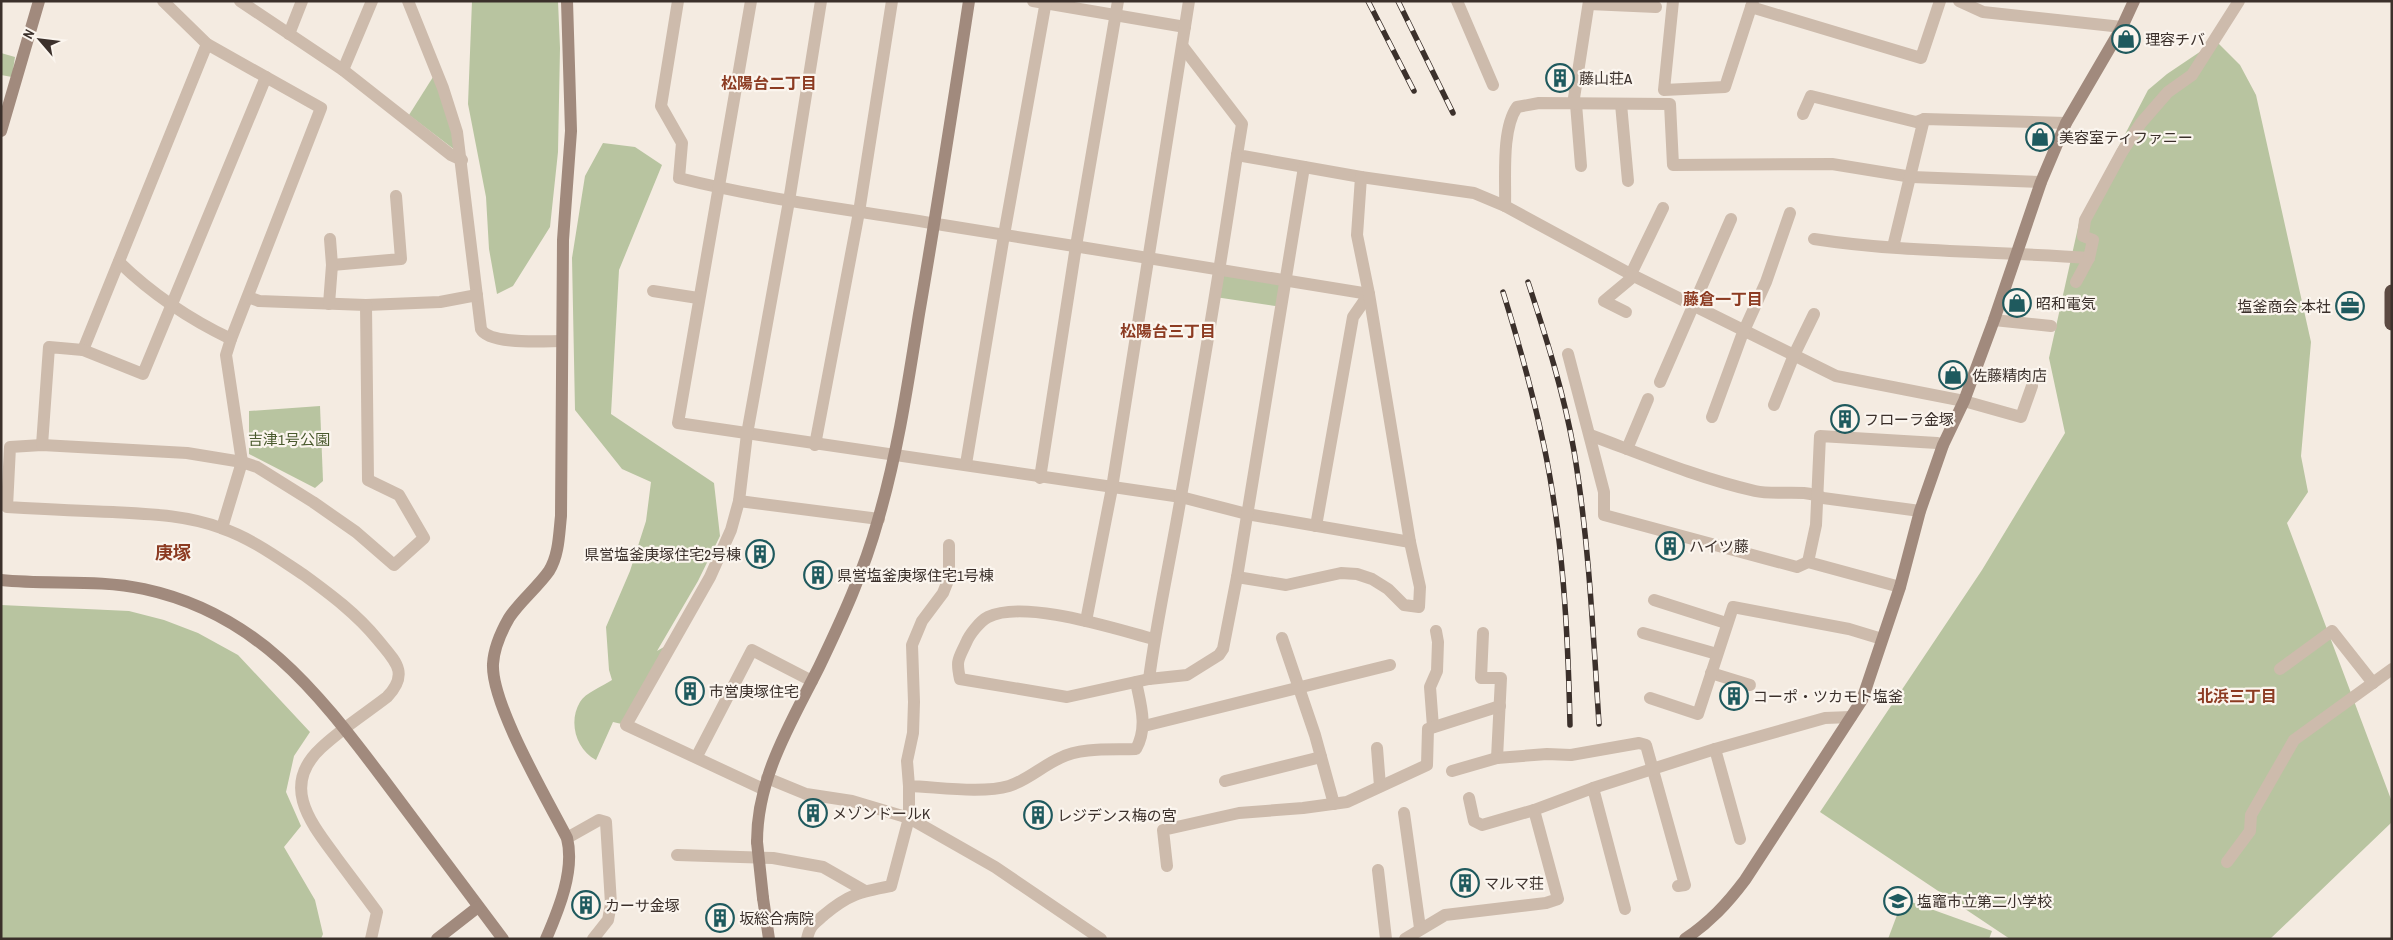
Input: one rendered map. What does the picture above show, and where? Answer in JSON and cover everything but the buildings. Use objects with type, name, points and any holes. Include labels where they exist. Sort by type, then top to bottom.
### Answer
[{"type":"highway","points":[[2392,292],[2392,323]]},
{"type":"street","points":[[1,131],[39,1]]},
{"type":"street","points":[[163,1],[207,44],[321,108],[230,339],[226,355],[242,462],[222,528]]},
{"type":"street","points":[[240,1],[342,70],[450,156],[462,160]]},
{"type":"street","points":[[289,34],[302,1]]},
{"type":"street","points":[[342,70],[372,1]]},
{"type":"street","points":[[408,1],[443,88],[457,132],[462,160],[480,329],[483,334],[502,339],[562,340]]},
{"type":"street","points":[[546,939],[566,880],[570,850],[567,838],[515,735],[499,697],[494,680],[493,665],[495,649],[505,624],[513,612],[549,571],[557,552],[561,506],[563,240],[571,131],[567,1]]},
{"type":"street","points":[[678,1],[661,106],[682,143],[679,178],[719,188],[789,201],[1220,268],[1369,294]]},
{"type":"street","points":[[751,1],[698,298],[678,424],[815,445],[966,464],[1040,478],[1181,497],[1247,514],[1410,542]]},
{"type":"street","points":[[821,1],[789,201],[747,434],[739,501],[731,530],[710,577],[626,725],[765,784],[806,794],[852,801],[909,818],[995,867],[1100,939]]},
{"type":"street","points":[[815,445],[859,212],[892,1]]},
{"type":"street","points":[[769,939],[757,842],[757,822],[765,784],[780,745],[856,586],[879,519],[895,456],[969,1]]},
{"type":"street","points":[[1040,478],[1076,246],[1118,1]]},
{"type":"street","points":[[1086,621],[1112,488],[1189,1]]},
{"type":"street","points":[[1457,1],[1493,85]]},
{"type":"street","points":[[1673,1],[1664,90],[1725,87],[1752,4],[1921,58],[1940,1]]},
{"type":"street","points":[[1959,1],[1982,12],[2122,27]]},
{"type":"street","points":[[1685,939],[1710,922],[1728,903],[1745,880],[1862,700],[1900,587],[1920,511],[1943,445],[1964,401],[1994,320],[2041,182],[2066,123],[2122,27],[2134,1]]},
{"type":"street","points":[[2076,282],[2089,258],[2093,240],[2083,236],[2085,220],[2122,152],[2153,106],[2168,92],[2192,75],[2239,1]]},
{"type":"street","points":[[966,464],[1041,2],[1185,27]]},
{"type":"street","points":[[1580,166],[1574,98],[1589,2],[1656,7]]},
{"type":"street","points":[[83,350],[207,44]]},
{"type":"street","points":[[909,786],[981,789],[1008,786],[1028,778],[1060,757],[1075,752],[1136,749],[1143,737],[1143,680],[1154,640],[1181,497],[1220,268],[1242,124],[1183,47]]},
{"type":"street","points":[[42,444],[49,347],[83,350],[143,374],[173,306],[266,77]]},
{"type":"street","points":[[1803,114],[1811,96],[1916,122],[1924,119],[2066,123]]},
{"type":"street","points":[[1505,206],[1506,147],[1511,116],[1517,108],[1539,103],[1670,104],[1673,164],[1832,164],[1912,177],[2041,182]]},
{"type":"street","points":[[1621,104],[1628,181]]},
{"type":"street","points":[[1893,248],[1912,177],[1924,119]]},
{"type":"street","points":[[1237,155],[1361,177],[1474,193],[1505,206],[1632,275],[1836,376],[1964,401],[2021,417],[2032,386]]},
{"type":"street","points":[[1154,640],[1086,621],[1030,611],[1006,612],[987,617],[968,637],[956,664],[960,679],[1067,697],[1143,680],[1187,675],[1219,655],[1226,640],[1237,577],[1304,167]]},
{"type":"street","points":[[1237,577],[1286,586],[1341,573],[1357,574],[1388,589],[1404,605],[1418,607],[1420,587],[1410,542],[1369,294],[1356,235],[1361,177]]},
{"type":"street","points":[[332,265],[401,259],[396,196]]},
{"type":"street","points":[[1626,312],[1604,301],[1632,275],[1662,208]]},
{"type":"street","points":[[1712,416],[1742,334],[1746,330],[1766,282],[1790,213]]},
{"type":"street","points":[[1660,382],[1731,219]]},
{"type":"street","points":[[329,304],[332,265],[330,239]]},
{"type":"street","points":[[1814,239],[1862,246],[2089,258]]},
{"type":"street","points":[[119,262],[142,284],[196,323],[230,339]]},
{"type":"street","points":[[653,291],[698,298]]},
{"type":"street","points":[[1316,526],[1353,317],[1369,294]]},
{"type":"street","points":[[248,296],[259,301],[366,306],[440,302],[477,295]]},
{"type":"street","points":[[366,306],[368,480],[399,495],[424,538],[394,565],[356,532],[257,467],[242,462],[187,453],[42,444],[10,447],[7,507],[168,515],[222,528],[272,553],[314,582],[354,614],[396,663],[399,679],[396,688],[320,748],[309,763],[302,780],[301,795],[309,821],[377,912],[371,939]]},
{"type":"street","points":[[1774,405],[1794,355],[1814,314]]},
{"type":"street","points":[[1994,320],[2051,326]]},
{"type":"street","points":[[1568,354],[1604,492],[1604,515],[1797,567],[1808,562],[1900,587]]},
{"type":"street","points":[[1626,449],[1648,399]]},
{"type":"street","points":[[1590,435],[1658,462],[1756,491],[1817,495],[1823,498],[1920,511]]},
{"type":"street","points":[[1808,562],[1816,525],[1820,436],[1937,443],[1943,445]]},
{"type":"street","points":[[739,501],[879,519]]},
{"type":"street","points":[[807,939],[810,927],[842,899],[865,891],[891,886],[909,818],[907,761],[913,733],[914,702],[912,645],[922,621],[943,592],[949,578],[949,545]]},
{"type":"street","points":[[1,580],[98,582],[144,589],[187,601],[216,613],[265,645],[291,667],[345,729],[503,939]]},
{"type":"street","points":[[1654,600],[1726,623]]},
{"type":"street","points":[[1650,698],[1698,714],[1726,623],[1733,607],[1849,629],[1882,639]]},
{"type":"street","points":[[1433,727],[1430,688],[1437,671],[1438,642],[1436,631]]},
{"type":"street","points":[[2280,669],[2332,631],[2373,683]]},
{"type":"street","points":[[1483,633],[1481,678],[1501,678],[1497,758]]},
{"type":"street","points":[[1643,633],[1716,654]]},
{"type":"street","points":[[1282,638],[1321,757],[1334,804]]},
{"type":"street","points":[[697,756],[752,650],[812,681]]},
{"type":"street","points":[[1144,726],[1390,665]]},
{"type":"street","points":[[2227,862],[2250,831],[2251,815],[2294,740],[2392,669]]},
{"type":"street","points":[[1711,673],[1750,685]]},
{"type":"street","points":[[1167,866],[1163,830],[1239,814],[1334,804],[1360,798],[1380,786],[1428,765],[1428,729],[1500,706]]},
{"type":"street","points":[[1469,798],[1474,822],[1482,825],[1534,810],[1593,788],[1715,749],[1825,718],[1851,717]]},
{"type":"street","points":[[1452,771],[1497,758],[1547,754],[1571,755],[1638,743],[1646,745],[1654,768],[1685,885],[1678,886]]},
{"type":"street","points":[[1377,748],[1380,786]]},
{"type":"street","points":[[1715,749],[1740,839]]},
{"type":"street","points":[[1225,781],[1321,757]]},
{"type":"street","points":[[1593,788],[1626,909]]},
{"type":"street","points":[[1405,939],[1445,914],[1546,903],[1558,899],[1534,810]]},
{"type":"street","points":[[1404,813],[1420,928]]},
{"type":"street","points":[[567,838],[599,820],[606,822],[611,904],[608,920],[592,939]]},
{"type":"street","points":[[676,855],[773,858],[823,867],[865,891]]},
{"type":"street","points":[[1378,870],[1386,939]]},
{"type":"street","points":[[437,939],[478,906]]},
{"type":"green space","points":[[472,1],[558,1],[560,48],[558,152],[550,227],[513,286],[497,294],[489,249],[486,197],[468,104]]},
{"type":"green space","points":[[2216,41],[2240,65],[2256,95],[2311,342],[2301,456],[2308,492],[2287,523],[2392,802],[2392,822],[2270,939],[2010,939],[1820,812],[1982,570],[2065,433],[2049,358],[2079,223],[2148,90],[2167,74]]},
{"type":"green space","points":[[1,53],[15,57],[12,77],[1,75]]},
{"type":"green space","points":[[433,77],[457,132],[455,150],[409,115]]},
{"type":"green space","points":[[603,143],[635,147],[662,165],[619,270],[611,414],[714,483],[720,536],[698,581],[657,651],[669,644],[626,725],[613,722],[596,760],[583,749],[579,742],[575,726],[576,710],[582,699],[612,680],[609,670],[606,627],[630,571],[646,521],[651,482],[622,469],[575,410],[572,258],[585,176]]},
{"type":"green space","points":[[1221,268],[1287,280],[1282,307],[1215,297]]},
{"type":"green space","name":"吉津1号公園","points":[[320,406],[323,481],[315,488],[249,454],[249,411]]},
{"type":"green space","points":[[1,605],[129,611],[164,620],[198,633],[238,655],[310,732],[294,756],[286,792],[301,826],[284,847],[315,900],[323,934],[321,939],[1,939]]},
{"type":"green space","points":[[1903,899],[1992,931],[1989,939],[1888,939]]},
{"type":"railway","points":[[1368,1],[1414,91]]},
{"type":"railway","points":[[1398,1],[1453,113]]},
{"type":"railway","points":[[1528,282],[1560,387],[1574,451],[1587,553],[1599,724]]},
{"type":"railway","points":[[1503,292],[1520,349],[1544,446],[1556,515],[1568,655],[1570,725]]},
{"type":"place","name":"理容チバ","points":[[2126,39]]},
{"type":"place","name":"藤山荘A","points":[[1560,78]]},
{"type":"place","name":"美容室ティファニー","points":[[2040,137]]},
{"type":"place","name":"昭和電気","points":[[2017,303]]},
{"type":"place","name":"塩釜商会 本社","points":[[2350,306]]},
{"type":"place","name":"佐藤精肉店","points":[[1953,375]]},
{"type":"place","name":"フローラ金塚","points":[[1845,419]]},
{"type":"place","name":"ハイツ藤","points":[[1670,546]]},
{"type":"place","name":"県営塩釜庚塚住宅2号棟","points":[[760,554]]},
{"type":"place","name":"県営塩釜庚塚住宅1号棟","points":[[818,575]]},
{"type":"place","name":"市営庚塚住宅","points":[[690,691]]},
{"type":"place","name":"コーポ・ツカモト塩釜","points":[[1734,696]]},
{"type":"place","name":"メゾンドールK","points":[[813,813]]},
{"type":"place","name":"レジデンス梅の宮","points":[[1038,815]]},
{"type":"place","name":"マルマ荘","points":[[1465,883]]},
{"type":"place","name":"塩竈市立第二小学校","points":[[1898,901]]},
{"type":"place","name":"カーサ金塚","points":[[586,905]]},
{"type":"place","name":"坂総合病院","points":[[720,918]]},
{"type":"district","name":"松陽台二丁目","points":[[769,83]]},
{"type":"district","name":"藤倉一丁目","points":[[1723,299]]},
{"type":"district","name":"松陽台三丁目","points":[[1168,331]]},
{"type":"district","name":"庚塚","points":[[173,552]]},
{"type":"district","name":"北浜三丁目","points":[[2237,696]]}]
